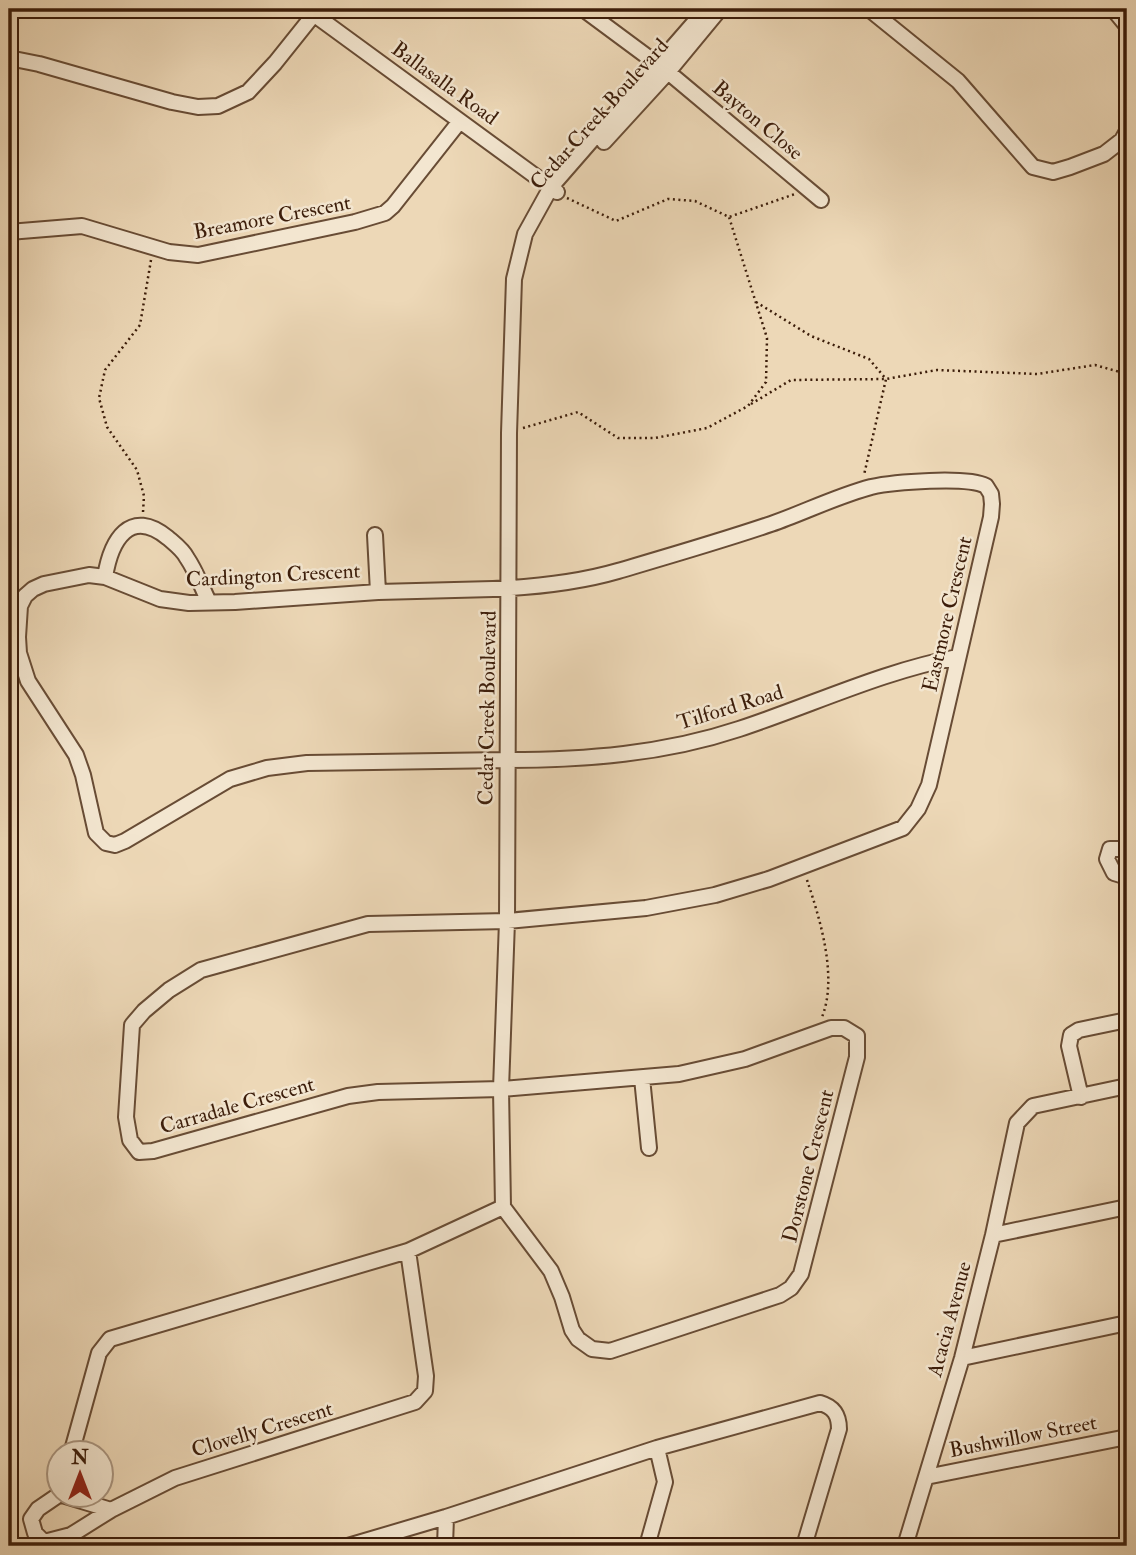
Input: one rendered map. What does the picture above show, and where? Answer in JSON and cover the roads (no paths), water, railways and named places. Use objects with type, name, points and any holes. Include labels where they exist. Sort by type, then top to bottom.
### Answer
[{"type":"street","name":"Bayton Close","points":[[583,9],[663,69],[821,200]]},
{"type":"street","name":"Cedar Creek Boulevard","points":[[663,69],[706,9]]},
{"type":"street","name":"Cedar Creek Boulevard","points":[[503,1207],[501,1088],[507,920],[509,433],[512,303],[518,254],[535,213],[720,9]]},
{"type":"street","points":[[869,9],[958,81],[1033,167],[1053,173],[1104,154],[1122,140],[1127,131]]},
{"type":"street","points":[[1113,9],[1127,26]]},
{"type":"street","points":[[9,58],[40,64],[172,102],[198,107],[218,106],[248,92],[269,70],[311,11]]},
{"type":"street","name":"Ballasalla Road","points":[[311,11],[555,190]]},
{"type":"street","name":"Breamore Crescent","points":[[9,232],[82,226],[184,255],[198,255],[355,222],[386,213],[460,121]]},
{"type":"street","name":"Eastmore Crescent","points":[[507,920],[667,905],[742,887],[903,828],[925,798],[929,785],[991,517],[991,494],[986,486],[966,480],[887,485],[860,491],[770,524],[617,571],[559,584],[509,588]]},
{"type":"street","points":[[105,577],[112,549],[118,538],[131,527],[142,525],[159,531],[187,557],[209,602]]},
{"type":"street","points":[[375,535],[378,592]]},
{"type":"street","name":"Cardington Crescent","points":[[506,760],[307,763],[267,768],[230,779],[125,842],[115,845],[106,843],[96,833],[76,755],[29,681],[19,653],[18,637],[20,606],[24,596],[33,589],[89,575],[105,577],[160,598],[189,603],[378,592],[509,588]]},
{"type":"street","name":"Tilford Road","points":[[506,760],[625,755],[683,745],[739,729],[905,671],[958,657]]},
{"type":"street","points":[[1127,849],[1110,849],[1107,859],[1114,873],[1127,877]]},
{"type":"street","name":"Carradale Crescent","points":[[501,1088],[378,1092],[348,1096],[153,1151],[139,1152],[127,1132],[132,1025],[144,1011],[187,977],[219,964],[368,924],[507,920]]},
{"type":"street","points":[[1127,1020],[1079,1030],[1071,1035],[1069,1046],[1081,1097],[1127,1086]]},
{"type":"street","name":"Dorstone Crescent","points":[[501,1088],[642,1078],[710,1068],[837,1028],[855,1033],[858,1040],[858,1057],[805,1265],[798,1281],[780,1295],[610,1351],[592,1349],[578,1339],[572,1330],[551,1271],[503,1207]]},
{"type":"street","points":[[642,1078],[649,1148]]},
{"type":"street","name":"Acacia Avenue","points":[[905,1546],[962,1358],[993,1235],[1017,1123],[1033,1106],[1081,1097]]},
{"type":"street","points":[[75,1440],[99,1353],[110,1339],[408,1251],[503,1207]]},
{"type":"street","points":[[993,1235],[1127,1207]]},
{"type":"street","name":"Clovelly Crescent","points":[[116,1508],[175,1478],[403,1407],[422,1397],[426,1376],[408,1251]]},
{"type":"street","points":[[962,1358],[1127,1323]]},
{"type":"street","points":[[348,1546],[657,1448],[820,1402],[836,1413],[839,1429],[804,1546]]},
{"type":"street","name":"Bushwillow Street","points":[[926,1477],[1127,1437]]},
{"type":"street","points":[[647,1546],[665,1482],[657,1448]]},
{"type":"street","name":"Clovelly Crescent","points":[[46,1504],[31,1518],[35,1533],[44,1542],[71,1535],[111,1510]]},
{"type":"street","points":[[445,1546],[446,1517]]}]
